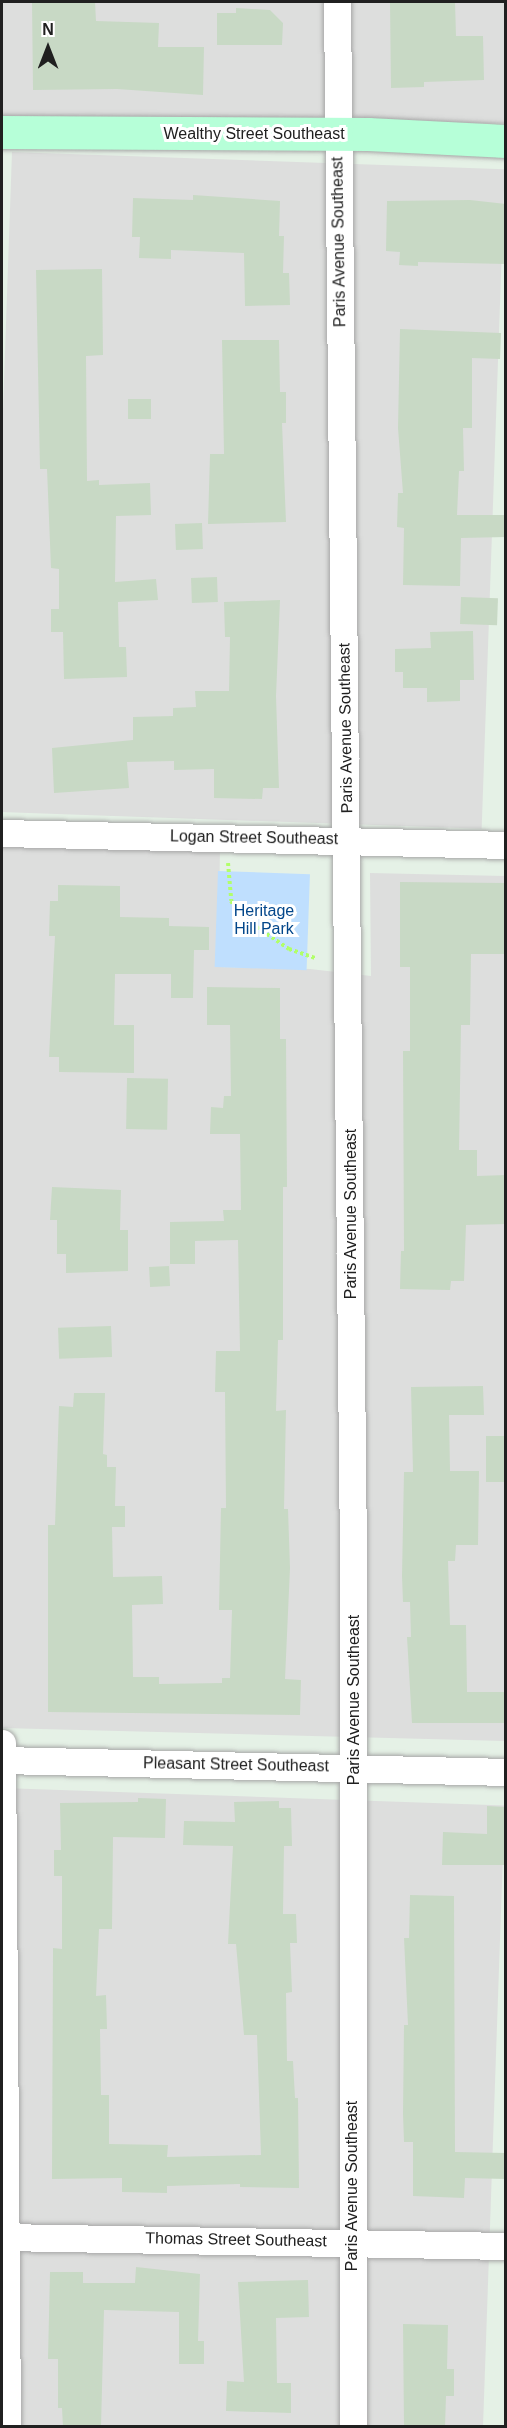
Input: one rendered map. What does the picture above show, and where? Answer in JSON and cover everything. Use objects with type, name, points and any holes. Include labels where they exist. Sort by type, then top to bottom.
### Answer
[{"type":"main road","name":"Wealthy Street Southeast","points":[[2,132],[338,134],[506,141]]},
{"type":"street","name":"Paris Avenue Southeast","points":[[337,2],[348,839],[354,1768],[353,2427]]},
{"type":"street","name":"Logan Street Southeast","points":[[2,833],[506,844]]},
{"type":"street","points":[[2,1743],[4,2237],[8,2427]]},
{"type":"street","name":"Pleasant Street Southeast","points":[[2,1760],[506,1772]]},
{"type":"street","name":"Thomas Street Southeast","points":[[4,2237],[506,2246]]},
{"type":"path","points":[[228,863],[231,901],[242,917],[289,950],[315,958]]},
{"type":"shaded area","points":[[2,2],[505,2],[505,123],[2,123]]},
{"type":"shaded area","points":[[12,152],[505,169],[482,829],[2,812],[2,438]]},
{"type":"shaded area","points":[[2,844],[220,849],[218,967],[310,969],[371,976],[370,873],[505,876],[505,1741],[2,1728]]},
{"type":"shaded area","points":[[2,1788],[505,1806],[483,2426],[2,2426]]},
{"type":"green space","name":"Heritage Hill Park","points":[[218,871],[310,874],[307,970],[215,967]]},
{"type":"building","points":[[32,2],[95,2],[96,21],[159,23],[158,47],[204,47],[203,95],[117,89],[33,90]]},
{"type":"building","points":[[390,2],[455,2],[456,36],[483,36],[484,80],[424,82],[424,87],[391,88]]},
{"type":"building","points":[[236,8],[270,10],[283,23],[282,45],[217,45],[217,13],[236,13]]},
{"type":"building","points":[[193,195],[280,201],[279,236],[284,236],[283,273],[289,273],[290,305],[245,306],[244,253],[171,250],[171,259],[139,258],[140,237],[132,237],[133,198],[193,200]]},
{"type":"building","points":[[470,200],[506,204],[506,264],[418,262],[418,266],[399,265],[400,252],[386,251],[387,201]]},
{"type":"building","points":[[102,269],[103,355],[86,356],[87,481],[99,480],[99,485],[150,483],[151,515],[116,516],[115,582],[156,579],[158,600],[118,602],[119,647],[126,647],[127,677],[64,679],[63,632],[51,632],[51,609],[59,609],[59,569],[51,568],[47,469],[40,469],[36,270]]},
{"type":"building","points":[[400,329],[501,333],[500,359],[472,358],[472,428],[463,428],[464,471],[459,471],[457,515],[506,515],[506,537],[461,538],[460,586],[403,585],[404,528],[397,527],[398,493],[403,493],[398,428]]},
{"type":"building","points":[[222,340],[279,340],[280,392],[286,392],[286,423],[282,423],[286,522],[208,524],[210,454],[224,454]]},
{"type":"building","points":[[128,399],[151,399],[151,419],[128,419]]},
{"type":"building","points":[[202,523],[203,549],[176,550],[175,524]]},
{"type":"building","points":[[217,577],[218,602],[192,603],[191,578]]},
{"type":"building","points":[[461,597],[498,598],[497,625],[460,624]]},
{"type":"building","points":[[280,600],[276,696],[279,788],[263,788],[262,799],[214,798],[214,769],[174,770],[174,761],[127,762],[129,788],[54,793],[52,748],[133,740],[133,717],[173,716],[173,708],[196,707],[195,691],[229,691],[230,637],[225,637],[224,602]]},
{"type":"building","points":[[473,631],[474,680],[460,680],[460,701],[427,702],[427,688],[403,688],[403,672],[395,672],[395,649],[431,648],[430,632]]},
{"type":"building","points":[[400,882],[506,883],[506,954],[471,954],[470,1025],[461,1025],[459,1150],[477,1150],[477,1176],[506,1175],[506,1224],[466,1225],[464,1281],[451,1281],[450,1290],[400,1289],[401,1251],[404,1251],[403,1051],[410,1051],[410,967],[400,967]]},
{"type":"building","points":[[58,885],[120,886],[120,917],[169,918],[169,926],[209,927],[209,950],[194,950],[193,998],[171,998],[171,974],[115,974],[114,1025],[134,1025],[134,1073],[59,1072],[59,1057],[49,1057],[55,936],[49,936],[50,901],[58,901]]},
{"type":"building","points":[[207,987],[280,988],[280,1039],[286,1039],[287,1187],[283,1187],[283,1340],[278,1340],[276,1411],[286,1410],[284,1509],[288,1509],[290,1568],[285,1679],[301,1680],[300,1715],[48,1712],[48,1525],[55,1525],[59,1406],[73,1407],[74,1393],[105,1393],[103,1454],[107,1455],[107,1467],[116,1467],[115,1506],[125,1506],[125,1527],[112,1527],[113,1577],[162,1576],[163,1604],[132,1605],[133,1677],[159,1677],[159,1684],[222,1683],[222,1678],[230,1678],[232,1610],[219,1610],[221,1508],[226,1508],[225,1392],[215,1392],[216,1351],[240,1351],[238,1240],[195,1241],[195,1264],[170,1264],[170,1222],[224,1221],[223,1210],[241,1210],[240,1134],[210,1134],[211,1107],[223,1108],[224,1096],[231,1096],[230,1025],[207,1025]]},
{"type":"building","points":[[127,1078],[168,1079],[167,1130],[126,1129]]},
{"type":"building","points":[[52,1187],[121,1190],[120,1230],[128,1230],[128,1271],[66,1273],[66,1254],[57,1254],[57,1220],[50,1220]]},
{"type":"building","points":[[169,1266],[170,1286],[150,1287],[149,1267]]},
{"type":"building","points":[[111,1326],[112,1357],[59,1359],[58,1328]]},
{"type":"building","points":[[483,1386],[484,1415],[449,1415],[450,1471],[479,1471],[478,1545],[456,1545],[455,1561],[448,1561],[450,1625],[466,1625],[467,1692],[506,1692],[506,1723],[412,1723],[407,1637],[411,1637],[410,1602],[403,1602],[402,1576],[404,1472],[413,1472],[411,1387]]},
{"type":"building","points":[[486,1436],[506,1436],[506,1482],[486,1482]]},
{"type":"building","points":[[138,1798],[166,1799],[165,1838],[113,1837],[112,1929],[99,1929],[96,1996],[106,1995],[107,2029],[100,2029],[101,2095],[109,2095],[109,2144],[168,2145],[167,2157],[261,2155],[257,2035],[244,2035],[236,1944],[228,1944],[233,1846],[183,1845],[184,1821],[235,1822],[234,1802],[279,1801],[279,1808],[291,1808],[292,1846],[284,1846],[283,1914],[296,1914],[297,1943],[290,1943],[292,1992],[286,1993],[287,2061],[293,2061],[295,2098],[298,2098],[299,2188],[240,2187],[240,2184],[167,2186],[167,2193],[122,2192],[122,2178],[52,2179],[53,1948],[62,1949],[62,1876],[54,1876],[54,1850],[61,1850],[60,1803],[138,1802]]},
{"type":"building","points":[[487,1806],[506,1807],[506,1865],[442,1865],[443,1832],[487,1834]]},
{"type":"building","points":[[410,1895],[454,1896],[455,2152],[506,2153],[506,2179],[465,2178],[464,2198],[413,2196],[413,2142],[404,2142],[403,2114],[404,2025],[408,2025],[404,1938],[409,1938]]},
{"type":"building","points":[[136,2267],[200,2274],[198,2341],[204,2341],[204,2364],[179,2364],[179,2312],[104,2310],[101,2427],[63,2427],[62,2408],[58,2408],[58,2359],[48,2359],[50,2272],[83,2272],[83,2283],[135,2283]]},
{"type":"building","points":[[308,2280],[309,2317],[276,2318],[277,2383],[291,2383],[291,2413],[226,2411],[227,2381],[244,2382],[238,2282]]},
{"type":"building","points":[[403,2324],[448,2325],[447,2369],[454,2369],[454,2396],[446,2396],[445,2427],[404,2427]]}]
